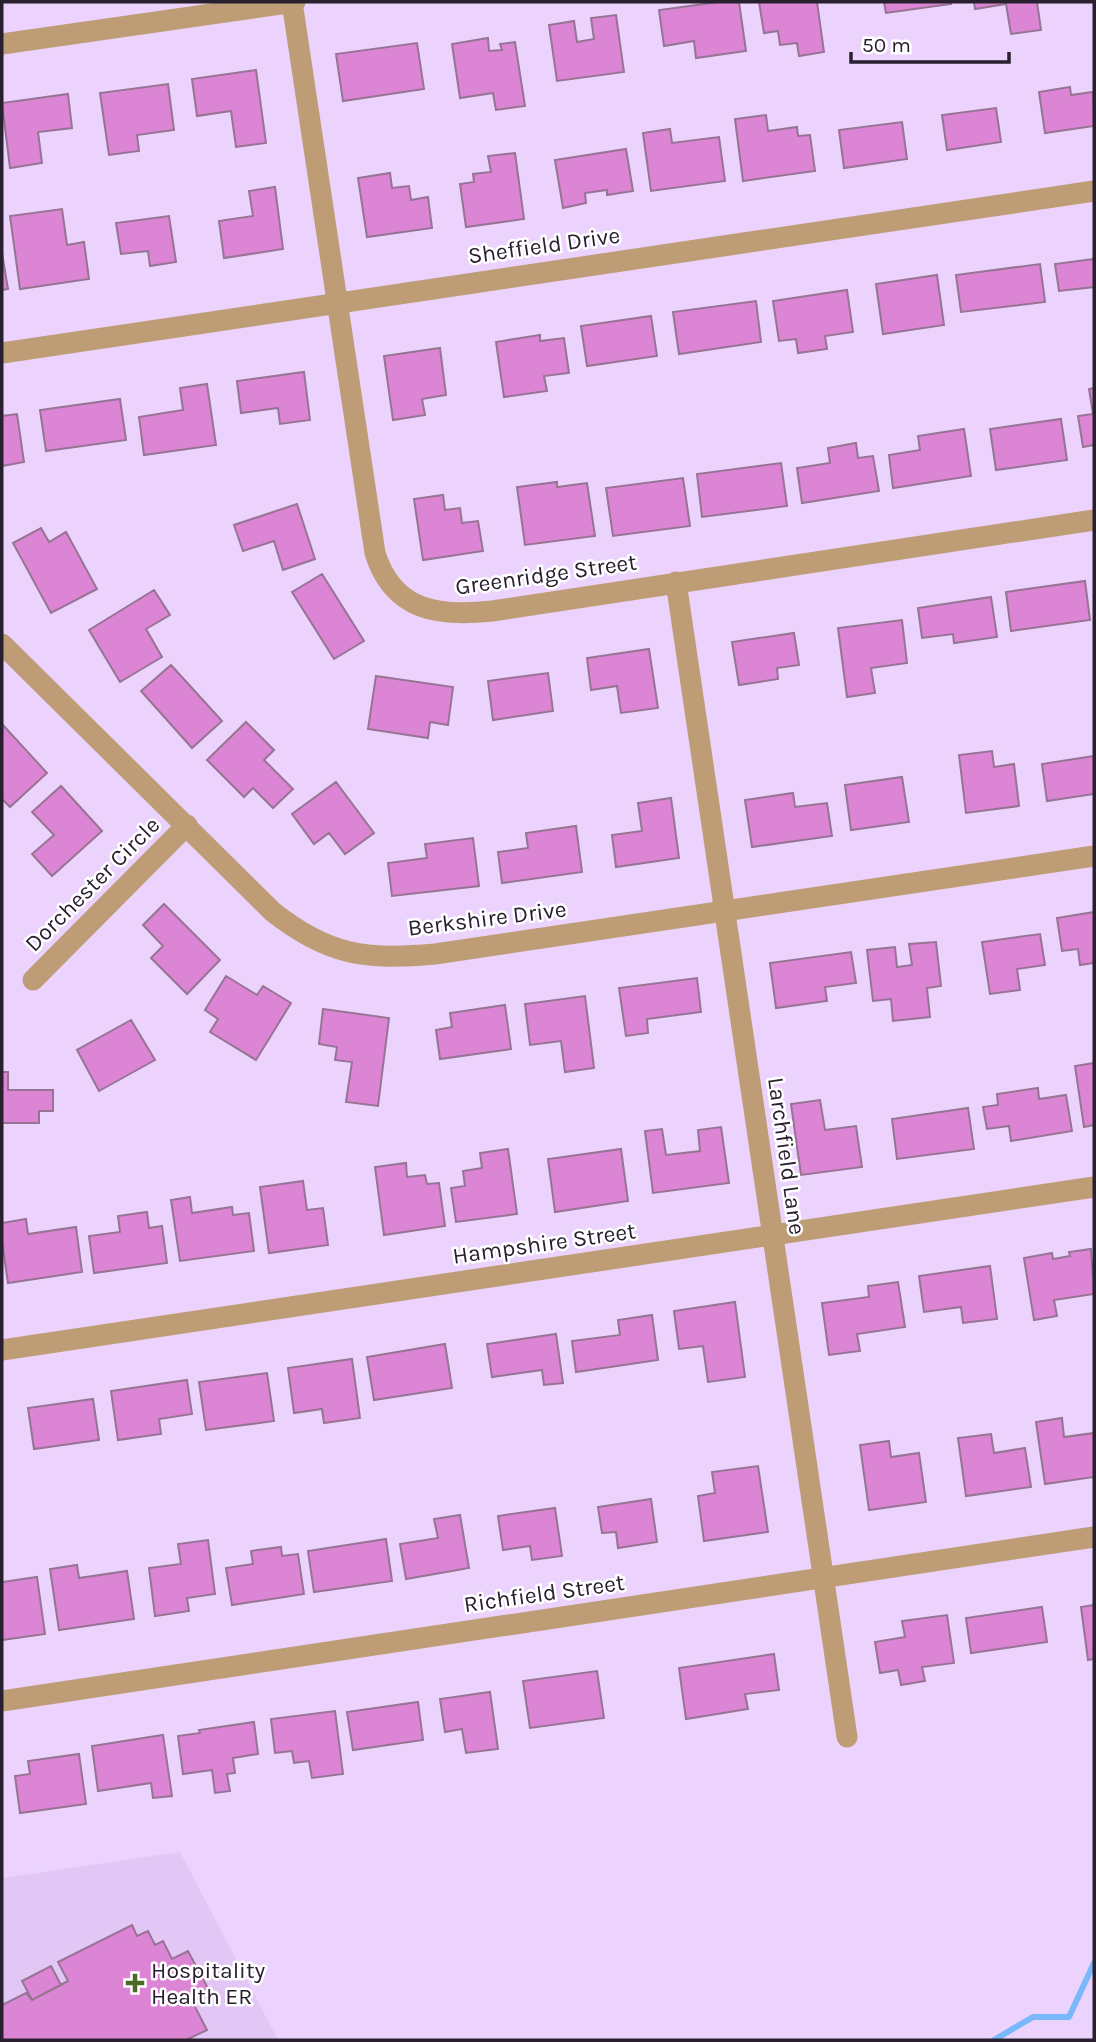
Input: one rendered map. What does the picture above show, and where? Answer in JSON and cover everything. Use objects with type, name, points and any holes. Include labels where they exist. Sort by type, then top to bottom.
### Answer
[{"type":"street","points":[[2,44],[293,2]]},
{"type":"street","name":"Greenridge Street","points":[[293,2],[374,553],[386,580],[420,607],[438,612],[471,613],[1094,520]]},
{"type":"street","name":"Sheffield Drive","points":[[2,353],[1094,191]]},
{"type":"street","name":"Larchfield Lane","points":[[676,582],[847,1737]]},
{"type":"street","name":"Berkshire Drive","points":[[2,644],[283,920],[314,941],[351,952],[386,956],[435,954],[1094,856]]},
{"type":"street","name":"Dorchester Circle","points":[[33,980],[187,825]]},
{"type":"street","name":"Hampshire Street","points":[[2,1350],[1094,1187]]},
{"type":"street","name":"Richfield Street","points":[[2,1701],[1094,1537]]},
{"type":"shaded area","points":[[180,1852],[278,2040],[2,2040],[2,1876],[3,1878]]},
{"type":"building","points":[[739,2],[746,51],[696,58],[694,41],[664,46],[659,10]]},
{"type":"building","points":[[759,2],[817,2],[824,52],[799,56],[797,43],[780,45],[778,31],[764,33]]},
{"type":"building","points":[[884,2],[950,2],[951,4],[886,13]]},
{"type":"building","points":[[974,2],[1037,2],[1041,30],[1011,34],[1006,4],[975,9]]},
{"type":"building","points":[[616,15],[624,72],[557,81],[549,25],[574,21],[577,42],[594,39],[591,18]]},
{"type":"building","points":[[488,38],[489,51],[502,50],[500,44],[515,42],[525,106],[496,110],[493,93],[460,98],[452,44]]},
{"type":"building","points":[[417,43],[424,89],[343,101],[336,54]]},
{"type":"building","points":[[256,70],[266,143],[236,147],[231,111],[197,116],[192,79]]},
{"type":"building","points":[[168,84],[174,130],[137,135],[139,151],[109,155],[100,93]]},
{"type":"building","points":[[1070,87],[1071,95],[1093,92],[1094,126],[1045,133],[1039,92]]},
{"type":"building","points":[[68,94],[72,128],[38,132],[42,163],[10,168],[2,103]]},
{"type":"building","points":[[996,108],[1001,142],[947,150],[942,115]]},
{"type":"building","points":[[766,115],[768,131],[797,127],[798,136],[810,135],[815,171],[743,181],[735,119]]},
{"type":"building","points":[[902,122],[907,159],[844,168],[839,130]]},
{"type":"building","points":[[670,129],[672,143],[719,137],[725,181],[651,191],[643,133]]},
{"type":"building","points":[[626,149],[633,191],[607,195],[607,190],[585,193],[586,203],[563,208],[555,160]]},
{"type":"building","points":[[515,153],[524,219],[466,227],[460,184],[474,182],[473,174],[491,172],[488,156]]},
{"type":"building","points":[[390,173],[392,188],[409,186],[411,200],[428,197],[432,228],[367,237],[358,178]]},
{"type":"building","points":[[275,187],[283,249],[224,258],[219,221],[253,216],[249,191]]},
{"type":"building","points":[[62,209],[67,245],[84,242],[89,279],[20,289],[10,216]]},
{"type":"building","points":[[169,216],[176,262],[150,266],[148,251],[121,254],[116,223]]},
{"type":"building","points":[[2,253],[8,289],[2,290]]},
{"type":"building","points":[[1094,259],[1094,287],[1059,291],[1055,264]]},
{"type":"building","points":[[1040,264],[1045,302],[961,312],[956,275]]},
{"type":"building","points":[[937,275],[944,325],[883,334],[876,284]]},
{"type":"building","points":[[847,290],[853,332],[825,336],[827,349],[798,353],[796,339],[779,341],[773,301]]},
{"type":"building","points":[[756,301],[761,342],[679,354],[673,312]]},
{"type":"building","points":[[651,316],[657,356],[587,366],[581,326]]},
{"type":"building","points":[[540,335],[540,341],[564,338],[569,373],[544,376],[547,391],[504,397],[496,342]]},
{"type":"building","points":[[440,348],[446,395],[422,399],[425,415],[393,420],[384,356]]},
{"type":"building","points":[[304,372],[310,420],[280,424],[278,408],[241,413],[237,381]]},
{"type":"building","points":[[207,384],[216,445],[144,455],[139,417],[183,410],[180,388]]},
{"type":"building","points":[[1094,388],[1094,445],[1083,447],[1078,416],[1093,414],[1089,389]]},
{"type":"building","points":[[120,399],[126,440],[46,451],[40,410]]},
{"type":"building","points":[[17,414],[24,462],[2,466],[2,416]]},
{"type":"building","points":[[1061,419],[1067,460],[996,470],[990,429]]},
{"type":"building","points":[[964,429],[971,476],[893,488],[889,455],[920,450],[918,436]]},
{"type":"building","points":[[856,443],[858,458],[873,456],[879,491],[802,503],[797,468],[830,463],[828,448]]},
{"type":"building","points":[[781,463],[787,506],[702,517],[697,474]]},
{"type":"building","points":[[683,478],[690,526],[613,536],[606,488]]},
{"type":"building","points":[[557,482],[557,487],[587,483],[595,536],[525,545],[517,487]]},
{"type":"building","points":[[443,495],[445,510],[460,508],[462,523],[478,521],[483,551],[423,560],[414,499]]},
{"type":"building","points":[[297,504],[315,559],[283,570],[274,541],[243,551],[234,525]]},
{"type":"building","points":[[41,528],[49,542],[66,532],[97,589],[51,613],[13,543]]},
{"type":"building","points":[[322,574],[364,641],[334,659],[292,592]]},
{"type":"building","points":[[1085,581],[1090,620],[1011,631],[1006,592]]},
{"type":"building","points":[[154,590],[170,615],[146,629],[162,657],[120,682],[89,630]]},
{"type":"building","points":[[991,597],[997,637],[954,643],[953,634],[922,638],[918,608]]},
{"type":"building","points":[[902,620],[907,663],[871,668],[875,693],[847,697],[838,628]]},
{"type":"building","points":[[794,633],[799,665],[777,668],[778,679],[739,685],[732,642]]},
{"type":"building","points":[[649,649],[658,708],[621,713],[617,686],[591,690],[587,658]]},
{"type":"building","points":[[171,665],[222,721],[192,748],[141,691]]},
{"type":"building","points":[[548,673],[553,711],[493,720],[488,681]]},
{"type":"building","points":[[376,676],[453,687],[448,725],[430,722],[428,738],[368,729]]},
{"type":"building","points":[[246,722],[274,750],[264,760],[293,789],[273,808],[253,788],[244,797],[207,760]]},
{"type":"building","points":[[2,724],[47,773],[10,807],[2,799]]},
{"type":"building","points":[[992,751],[994,767],[1014,764],[1019,806],[966,813],[959,755]]},
{"type":"building","points":[[1094,756],[1094,794],[1047,801],[1042,764]]},
{"type":"building","points":[[902,777],[909,822],[851,830],[845,785]]},
{"type":"building","points":[[336,782],[374,833],[345,854],[329,833],[314,844],[292,814]]},
{"type":"building","points":[[61,786],[102,831],[52,876],[32,854],[54,835],[32,812]]},
{"type":"building","points":[[793,793],[795,807],[827,803],[832,836],[752,847],[745,800]]},
{"type":"building","points":[[671,798],[679,858],[616,867],[612,835],[642,831],[638,803]]},
{"type":"building","points":[[576,826],[582,872],[502,883],[498,852],[528,848],[526,833]]},
{"type":"building","points":[[473,838],[479,886],[392,896],[388,863],[427,858],[425,844]]},
{"type":"building","points":[[164,904],[220,960],[187,994],[151,958],[163,946],[143,925]]},
{"type":"building","points":[[1094,912],[1094,963],[1080,965],[1078,949],[1062,951],[1057,918]]},
{"type":"building","points":[[1040,934],[1045,965],[1017,969],[1020,990],[990,994],[982,942]]},
{"type":"building","points":[[936,942],[941,986],[927,988],[930,1017],[893,1021],[891,999],[873,1001],[867,950],[895,947],[897,967],[912,965],[909,944]]},
{"type":"building","points":[[851,952],[856,983],[825,987],[827,1001],[776,1008],[770,963]]},
{"type":"building","points":[[226,976],[257,995],[263,986],[291,1003],[256,1060],[210,1032],[218,1019],[205,1010]]},
{"type":"building","points":[[697,978],[701,1012],[647,1019],[648,1033],[626,1036],[619,988]]},
{"type":"building","points":[[585,996],[594,1068],[565,1072],[561,1041],[530,1045],[525,1004]]},
{"type":"building","points":[[505,1005],[511,1049],[440,1059],[436,1030],[452,1027],[450,1013]]},
{"type":"building","points":[[323,1009],[389,1018],[378,1106],[346,1102],[352,1062],[335,1060],[337,1047],[319,1044]]},
{"type":"building","points":[[131,1020],[155,1060],[99,1091],[77,1050]]},
{"type":"building","points":[[1094,1063],[1094,1125],[1084,1127],[1075,1066]]},
{"type":"building","points":[[2,1072],[8,1072],[8,1090],[53,1090],[53,1111],[39,1111],[39,1123],[2,1123]]},
{"type":"building","points":[[1038,1088],[1039,1099],[1066,1095],[1072,1131],[1011,1141],[1009,1126],[987,1129],[983,1107],[998,1105],[997,1094]]},
{"type":"building","points":[[820,1100],[825,1130],[856,1126],[862,1167],[801,1175],[791,1104]]},
{"type":"building","points":[[968,1108],[974,1149],[897,1159],[892,1119]]},
{"type":"building","points":[[721,1127],[729,1183],[653,1193],[645,1131],[662,1129],[666,1155],[700,1151],[698,1130]]},
{"type":"building","points":[[508,1149],[517,1214],[456,1222],[451,1188],[465,1186],[463,1171],[482,1168],[480,1153]]},
{"type":"building","points":[[621,1149],[628,1201],[555,1212],[548,1159]]},
{"type":"building","points":[[406,1163],[407,1177],[425,1175],[427,1184],[439,1183],[445,1226],[384,1235],[375,1167]]},
{"type":"building","points":[[303,1181],[307,1210],[323,1208],[328,1245],[269,1253],[260,1187]]},
{"type":"building","points":[[190,1197],[192,1213],[232,1207],[233,1215],[249,1213],[254,1251],[180,1261],[171,1200]]},
{"type":"building","points":[[147,1212],[149,1228],[162,1226],[167,1263],[94,1273],[89,1236],[120,1232],[118,1216]]},
{"type":"building","points":[[26,1219],[28,1234],[76,1227],[82,1272],[8,1283],[2,1223]]},
{"type":"building","points":[[1091,1249],[1094,1294],[1054,1300],[1057,1316],[1034,1320],[1024,1258],[1052,1253],[1053,1259],[1070,1256],[1069,1252]]},
{"type":"building","points":[[990,1266],[997,1319],[963,1323],[961,1307],[924,1312],[919,1276]]},
{"type":"building","points":[[898,1282],[905,1327],[857,1334],[860,1351],[829,1355],[822,1303],[869,1297],[868,1286]]},
{"type":"building","points":[[735,1302],[745,1377],[708,1382],[703,1346],[679,1349],[674,1311]]},
{"type":"building","points":[[652,1315],[658,1360],[576,1372],[572,1341],[620,1335],[618,1320]]},
{"type":"building","points":[[556,1334],[563,1383],[544,1385],[542,1370],[492,1377],[487,1344]]},
{"type":"building","points":[[445,1344],[452,1388],[374,1400],[367,1357]]},
{"type":"building","points":[[352,1359],[360,1418],[324,1423],[322,1409],[294,1413],[288,1368]]},
{"type":"building","points":[[267,1373],[274,1421],[206,1430],[199,1382]]},
{"type":"building","points":[[187,1380],[192,1414],[159,1419],[161,1434],[118,1440],[111,1391]]},
{"type":"building","points":[[93,1399],[99,1440],[34,1449],[28,1408]]},
{"type":"building","points":[[1062,1418],[1064,1437],[1094,1433],[1094,1477],[1045,1484],[1036,1422]]},
{"type":"building","points":[[991,1434],[994,1453],[1025,1448],[1031,1487],[966,1496],[958,1438]]},
{"type":"building","points":[[889,1441],[891,1457],[919,1453],[926,1502],[869,1510],[860,1445]]},
{"type":"building","points":[[758,1466],[768,1532],[704,1541],[698,1496],[715,1493],[712,1472]]},
{"type":"building","points":[[651,1499],[657,1542],[618,1548],[616,1532],[602,1533],[598,1507]]},
{"type":"building","points":[[555,1508],[562,1556],[532,1560],[530,1546],[503,1550],[498,1516]]},
{"type":"building","points":[[460,1515],[469,1568],[406,1579],[400,1544],[438,1538],[434,1519]]},
{"type":"building","points":[[386,1539],[392,1581],[314,1592],[308,1551]]},
{"type":"building","points":[[208,1540],[215,1594],[187,1598],[189,1611],[155,1616],[149,1568],[181,1564],[178,1544]]},
{"type":"building","points":[[281,1547],[282,1556],[298,1554],[304,1594],[232,1605],[226,1568],[253,1564],[251,1551]]},
{"type":"building","points":[[77,1565],[79,1578],[127,1571],[134,1619],[59,1630],[50,1569]]},
{"type":"building","points":[[37,1577],[45,1634],[2,1640],[2,1582]]},
{"type":"building","points":[[1094,1605],[1094,1659],[1088,1660],[1081,1607]]},
{"type":"building","points":[[1042,1607],[1047,1642],[971,1653],[966,1618]]},
{"type":"building","points":[[947,1615],[954,1663],[922,1667],[925,1681],[901,1685],[898,1670],[880,1673],[875,1642],[905,1637],[902,1621]]},
{"type":"building","points":[[774,1654],[779,1690],[745,1694],[748,1709],[686,1719],[679,1668]]},
{"type":"building","points":[[597,1671],[604,1718],[530,1728],[523,1681]]},
{"type":"building","points":[[490,1692],[498,1749],[466,1753],[462,1729],[445,1732],[440,1699]]},
{"type":"building","points":[[418,1702],[423,1740],[353,1750],[347,1712]]},
{"type":"building","points":[[335,1711],[343,1774],[312,1778],[309,1761],[294,1763],[292,1751],[275,1753],[271,1719]]},
{"type":"building","points":[[254,1722],[258,1754],[233,1758],[235,1773],[227,1774],[230,1791],[215,1793],[212,1770],[183,1774],[178,1736]]},
{"type":"building","points":[[163,1735],[172,1796],[153,1798],[151,1783],[98,1791],[92,1746]]},
{"type":"building","points":[[79,1754],[86,1804],[20,1813],[15,1776],[30,1774],[28,1761]]},
{"type":"building","name":"Hospitality Health ER","points":[[132,1925],[137,1936],[148,1931],[155,1945],[163,1941],[172,1959],[188,1951],[210,1992],[192,2001],[207,2030],[186,2040],[2,2040],[2,2005],[26,1993],[32,2000],[68,1981],[58,1962]]},
{"type":"building","points":[[51,1966],[61,1985],[32,2000],[22,1981]]},
{"type":"waterway","points":[[994,2040],[1033,2017],[1069,2017],[1094,1963]]},
{"type":"place","name":"Hospitality Health ER","points":[[135,1983]]}]
